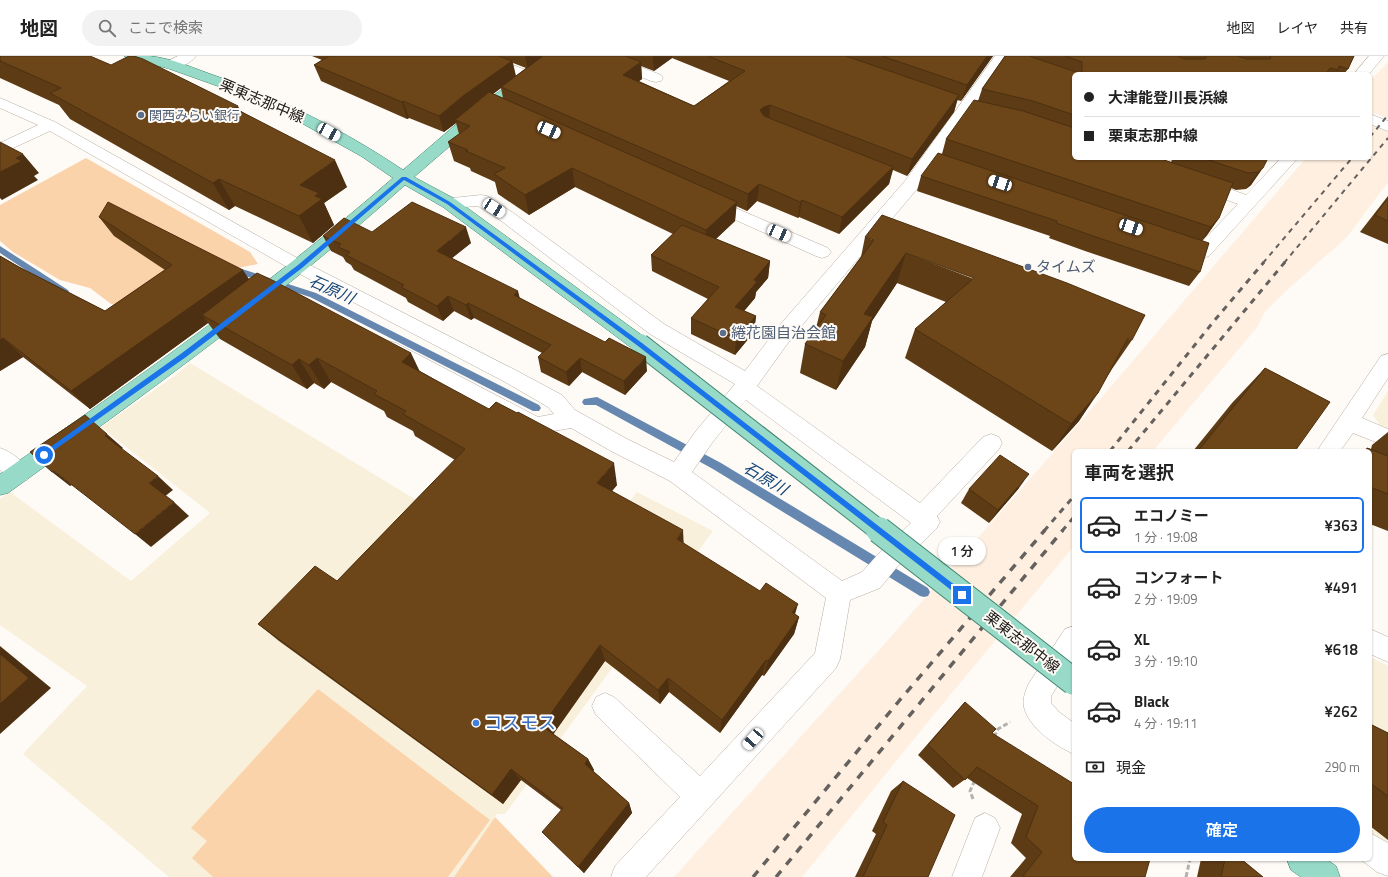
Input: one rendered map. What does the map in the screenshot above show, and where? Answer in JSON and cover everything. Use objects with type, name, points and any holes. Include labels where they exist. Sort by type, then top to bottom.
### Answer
[{"type":"main road","name":"栗東志那中線","points":[[132,56],[171,65],[245,91],[292,112],[367,153],[404,178],[449,203],[640,344],[1072,680]]},
{"type":"main road","points":[[0,486],[184,355],[268,291],[299,267],[427,157],[499,108],[529,76],[558,56]]},
{"type":"main road","points":[[1305,861],[1325,877]]},
{"type":"street","points":[[171,65],[189,56]]},
{"type":"street","points":[[476,56],[529,76]]},
{"type":"street","points":[[602,56],[656,78]]},
{"type":"street","points":[[1362,72],[1372,57]]},
{"type":"street","points":[[683,468],[704,437],[904,182],[936,162],[958,106],[1001,58],[1015,64]]},
{"type":"street","points":[[0,102],[50,125],[299,267],[512,377],[555,401],[568,416],[619,445],[683,468],[839,593]]},
{"type":"street","points":[[958,106],[980,114]]},
{"type":"street","points":[[1372,121],[1388,126]]},
{"type":"street","points":[[0,149],[50,125]]},
{"type":"street","points":[[1166,239],[1203,252],[1250,202],[1286,160]]},
{"type":"street","points":[[1183,179],[1250,202]]},
{"type":"street","points":[[693,194],[822,252]]},
{"type":"street","points":[[449,203],[482,200],[506,216],[657,330],[746,385],[928,522],[871,580],[839,593]]},
{"type":"street","points":[[268,291],[291,296]]},
{"type":"street","points":[[374,340],[536,426],[574,419]]},
{"type":"street","points":[[1329,449],[1349,422],[1388,361]]},
{"type":"street","points":[[1349,422],[1388,438]]},
{"type":"street","points":[[921,516],[991,443]]},
{"type":"street","points":[[0,457],[19,473]]},
{"type":"street","points":[[626,877],[827,659],[839,593]]},
{"type":"street","points":[[1072,641],[1038,692],[1037,707],[1049,722],[1072,739]]},
{"type":"street","points":[[1372,642],[1388,650]]},
{"type":"street","points":[[605,706],[701,797]]},
{"type":"street","points":[[967,877],[985,828]]},
{"type":"street","points":[[1372,849],[1388,861]]},
{"type":"path","points":[[992,743],[998,729],[1037,707]]},
{"type":"path","points":[[976,778],[970,792],[985,828]]},
{"type":"path","points":[[1186,877],[1190,861]]},
{"type":"shaded area","points":[[1388,62],[1388,118],[1372,113],[1372,79]]},
{"type":"shaded area","points":[[1372,126],[1388,131],[1388,182],[1347,237],[1287,290],[1264,313],[1258,326],[1155,449],[1072,449],[1072,548],[936,712],[802,877],[674,877],[889,639],[1102,397],[1304,160],[1372,160]]},
{"type":"shaded area","points":[[86,158],[250,252],[258,264],[205,274],[121,306],[111,304],[90,288],[60,280],[13,252],[0,241],[0,205]]},
{"type":"shaded area","points":[[190,363],[433,510],[592,548],[637,492],[713,531],[505,814],[497,814],[454,877],[169,877],[23,754],[87,686],[0,625],[0,499],[10,492],[131,581],[210,513],[101,427],[176,375]]},
{"type":"shaded area","points":[[1388,391],[1388,430],[1381,427],[1373,415]]},
{"type":"shaded area","points":[[1372,658],[1388,666],[1388,845],[1372,833]]},
{"type":"shaded area","points":[[318,689],[490,820],[448,877],[213,877],[192,858],[207,841],[191,828]]},
{"type":"shaded area","points":[[495,817],[553,877],[454,877]]},
{"type":"building","points":[[0,56],[90,56],[111,65],[129,56],[143,59],[238,106],[234,108],[335,160],[300,185],[319,193],[315,196],[322,199],[299,216],[219,179],[213,183],[50,93],[61,88],[0,61]]},
{"type":"building","points":[[329,56],[499,56],[512,61],[463,96],[439,116],[314,65]]},
{"type":"building","points":[[543,56],[625,56],[641,62],[623,75],[694,106],[745,71],[708,56],[846,56],[959,95],[912,159],[770,105],[760,110],[764,116],[893,167],[842,217],[802,200],[800,202],[759,184],[748,194],[501,87]]},
{"type":"building","points":[[882,56],[987,56],[967,85]]},
{"type":"building","points":[[1005,56],[1029,56],[1076,72],[1072,72],[1072,114],[1033,101],[982,89]]},
{"type":"building","points":[[1065,56],[1178,56],[1184,59],[1204,59],[1206,58],[1205,56],[1237,56],[1247,59],[1269,59],[1271,58],[1270,56],[1354,56],[1348,69],[1339,66],[1338,70],[1330,68],[1327,72],[1082,72],[1082,62]]},
{"type":"building","points":[[489,92],[737,202],[706,230],[572,168],[525,195],[494,174],[505,168],[448,142],[470,126],[455,120]]},
{"type":"building","points":[[974,100],[1023,111],[1072,127],[1072,160],[1164,160],[1233,183],[1219,218],[1211,227],[946,139]]},
{"type":"building","points":[[0,142],[23,154],[16,158],[22,161],[0,172]]},
{"type":"building","points":[[938,153],[1209,243],[1200,272],[1056,223],[1057,221],[921,176]]},
{"type":"building","points":[[1209,160],[1267,160],[1263,168],[1258,172],[1248,173]]},
{"type":"building","points":[[1388,198],[1388,221],[1375,215]]},
{"type":"building","points":[[108,202],[243,270],[71,391],[3,338],[0,340],[0,256],[105,311],[172,265],[99,217]]},
{"type":"building","points":[[412,202],[466,227],[437,251],[518,291],[514,295],[605,342],[609,338],[646,357],[624,381],[580,358],[566,372],[538,357],[551,345],[468,303],[466,305],[448,296],[437,306],[401,287],[404,285],[346,255],[350,252],[338,247],[341,244],[323,236],[344,218],[372,232]]},
{"type":"building","points":[[882,215],[1067,283],[1145,315],[1132,340],[1128,338],[1098,393],[1071,424],[915,329],[974,278],[906,253],[864,314],[873,317],[843,361],[805,344],[826,315],[820,312],[874,240],[865,237]]},
{"type":"building","points":[[682,225],[770,261],[754,280],[757,282],[735,307],[756,316],[736,339],[691,318],[719,287],[651,255]]},
{"type":"building","points":[[257,273],[411,353],[402,362],[489,409],[496,402],[517,413],[518,412],[614,463],[597,483],[683,530],[677,539],[760,591],[766,583],[798,604],[792,612],[799,617],[768,661],[766,660],[722,720],[668,678],[658,690],[600,645],[542,726],[588,759],[585,764],[629,803],[578,867],[542,832],[563,808],[511,769],[492,795],[258,624],[315,566],[337,581],[465,449],[403,414],[406,411],[374,394],[377,391],[317,358],[309,365],[299,359],[292,365],[202,315]]},
{"type":"building","points":[[1265,368],[1330,402],[1296,449],[1200,449]]},
{"type":"building","points":[[85,415],[107,434],[105,436],[158,476],[149,483],[174,502],[135,534],[54,471],[52,472],[30,452]]},
{"type":"building","points":[[1372,450],[1388,456],[1388,494],[1372,488]]},
{"type":"building","points":[[1000,455],[1029,474],[998,510],[969,489]]},
{"type":"building","points":[[0,654],[29,678],[0,704]]},
{"type":"building","points":[[965,702],[996,729],[992,733],[1072,783],[1072,861],[1149,861],[1145,877],[1023,876],[1042,852],[1026,837],[1038,806],[977,767],[965,780],[928,745]]},
{"type":"building","points":[[1372,725],[1388,733],[1388,796],[1372,784]]},
{"type":"building","points":[[903,781],[955,815],[928,877],[863,877],[887,825],[883,822]]},
{"type":"building","points":[[1225,861],[1243,861],[1263,877],[1221,877]]},
{"type":"waterway","name":"石原川","points":[[0,249],[65,292]]},
{"type":"waterway","name":"石原川","points":[[232,274],[242,272],[313,295],[536,408]]},
{"type":"waterway","name":"石原川","points":[[587,402],[597,401],[717,466],[924,592]]},
{"type":"railway","points":[[1372,135],[1388,115]]},
{"type":"railway","points":[[1372,157],[1388,138]]},
{"type":"railway","points":[[1263,263],[1350,160]]},
{"type":"railway","points":[[1284,263],[1370,160]]},
{"type":"railway","points":[[1112,449],[1214,321],[1264,262]]},
{"type":"railway","points":[[1130,449],[1285,262]]},
{"type":"railway","points":[[1044,531],[1072,498]]},
{"type":"railway","points":[[1062,531],[1072,519]]},
{"type":"railway","points":[[753,877],[899,701],[1045,530]]},
{"type":"railway","points":[[776,877],[1063,530]]},
{"type":"place","name":"関西みらい銀行","points":[[141,115]]},
{"type":"place","name":"タイムズ","points":[[1028,267]]},
{"type":"place","name":"綣花園自治会館","points":[[723,333]]},
{"type":"place","name":"コスモス","points":[[476,723]]},
{"type":"route","points":[[44,455],[184,355],[300,266],[404,178],[449,203],[640,344],[962,595]]}]
